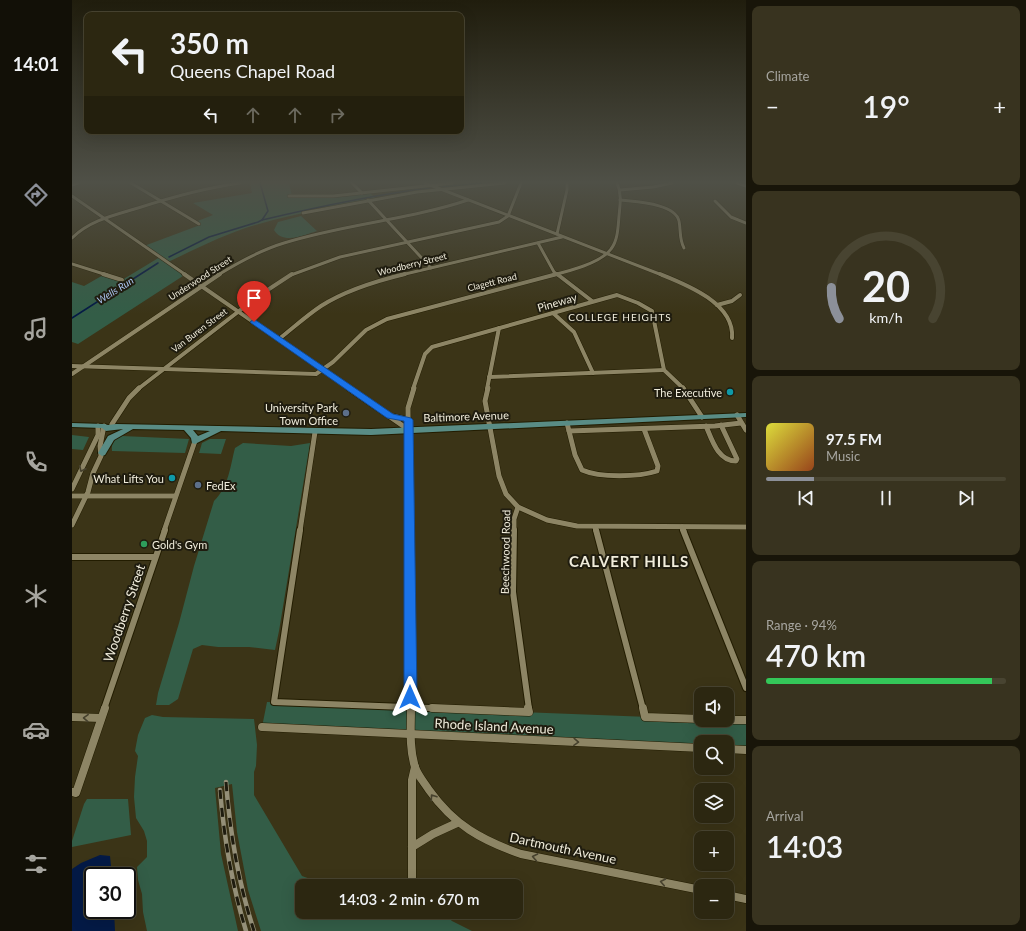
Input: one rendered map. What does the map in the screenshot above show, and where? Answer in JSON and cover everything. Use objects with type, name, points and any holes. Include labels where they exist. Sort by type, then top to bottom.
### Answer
[{"type":"main road","name":"Baltimore Avenue","points":[[72,425],[101,426],[106,428],[112,428],[114,425],[187,429],[371,432],[409,429],[746,415]]},
{"type":"main road","points":[[102,453],[108,441],[113,436],[134,427]]},
{"type":"main road","points":[[187,429],[195,437],[195,441],[220,429]]},
{"type":"street","points":[[72,238],[87,226]]},
{"type":"street","points":[[116,226],[409,429]]},
{"type":"street","name":"Underwood Street","points":[[72,374],[242,260],[276,246],[312,235],[355,226]]},
{"type":"street","points":[[393,226],[431,268]]},
{"type":"street","name":"Van Buren Street","points":[[114,425],[134,392],[161,369],[278,282],[307,268],[340,257],[480,226]]},
{"type":"street","points":[[536,226],[681,282],[701,292],[717,304],[728,320],[732,338]]},
{"type":"street","points":[[557,234],[559,226]]},
{"type":"street","name":"Clagett Road","points":[[324,370],[361,335],[381,321],[398,315],[589,264],[612,248],[616,239],[617,226]]},
{"type":"street","points":[[679,226],[681,243],[684,248]]},
{"type":"street","name":"Woodberry Street","points":[[279,339],[309,314],[345,292],[375,282],[562,237]]},
{"type":"street","points":[[538,243],[556,274],[592,302]]},
{"type":"street","points":[[72,264],[122,280]]},
{"type":"street","points":[[717,304],[732,301],[740,295]]},
{"type":"street","name":"Pineway","points":[[410,708],[408,420],[410,399],[424,354],[427,350],[437,345],[592,302],[619,296],[651,309],[654,317],[664,370]]},
{"type":"street","points":[[553,313],[574,332],[593,373]]},
{"type":"street","name":"Beechwood Road","points":[[499,328],[485,400],[499,476],[506,494],[518,507],[514,519],[513,592],[529,712]]},
{"type":"street","points":[[72,366],[312,374],[324,370]]},
{"type":"street","points":[[489,377],[664,370],[686,391],[702,417]]},
{"type":"street","points":[[737,415],[746,430]]},
{"type":"street","points":[[390,416],[408,420]]},
{"type":"street","points":[[567,423],[578,465],[584,472],[594,474],[652,474],[657,471],[658,466],[644,428]]},
{"type":"street","points":[[569,431],[706,426],[742,423]]},
{"type":"street","points":[[706,426],[724,458],[730,461],[736,461],[737,456],[721,425]]},
{"type":"street","points":[[72,525],[86,496],[93,473],[102,453],[100,446],[101,426]]},
{"type":"street","points":[[72,489],[101,426]]},
{"type":"street","name":"Rhode Island Avenue","points":[[315,432],[274,702],[529,712]]},
{"type":"street","name":"Woodberry Street","points":[[74,792],[101,718],[175,496],[195,441]]},
{"type":"street","points":[[72,496],[175,496]]},
{"type":"street","points":[[518,507],[528,513],[557,522],[596,527],[746,527]]},
{"type":"street","points":[[596,527],[645,717],[694,719]]},
{"type":"street","points":[[682,527],[746,688]]},
{"type":"street","points":[[72,557],[155,557]]},
{"type":"street","name":"Dartmouth Avenue","points":[[410,708],[411,734],[415,766],[440,807],[457,823],[478,837],[492,844],[521,854],[694,889]]},
{"type":"street","points":[[72,717],[101,718]]},
{"type":"street","points":[[734,720],[746,720]]},
{"type":"street","name":"Rhode Island Avenue","points":[[262,727],[694,748]]},
{"type":"street","points":[[734,749],[746,750]]},
{"type":"street","points":[[412,879],[412,780],[415,766]]},
{"type":"street","points":[[412,847],[457,823]]},
{"type":"street","points":[[734,896],[746,898]]},
{"type":"green space","points":[[196,226],[252,226],[224,236],[168,262],[186,274],[78,344],[72,342],[72,282],[84,286],[105,274],[122,280],[160,257],[144,246]]},
{"type":"green space","points":[[276,226],[312,226],[317,231],[294,238],[288,238],[278,235],[274,230]]},
{"type":"green space","points":[[72,435],[89,437],[83,450],[72,449]]},
{"type":"green space","points":[[122,436],[189,439],[185,453],[112,451],[114,442],[117,438]]},
{"type":"green space","points":[[210,439],[226,439],[221,454],[199,453],[202,443]]},
{"type":"green space","points":[[243,443],[291,446],[310,443],[275,650],[249,647],[218,647],[202,645],[193,649],[178,699],[169,705],[156,705],[158,693],[194,566],[214,501],[226,483],[235,448]]},
{"type":"green space","points":[[267,702],[694,719],[694,727],[734,727],[734,720],[746,720],[746,750],[734,749],[734,735],[694,735],[694,748],[262,727]]},
{"type":"green space","points":[[152,715],[163,717],[254,719],[257,745],[256,766],[254,772],[254,795],[302,876],[310,879],[295,879],[295,919],[450,919],[472,931],[261,931],[248,890],[237,832],[232,784],[215,788],[221,854],[238,931],[147,931],[137,867],[147,857],[147,841],[144,831],[136,818],[134,797],[138,756],[135,751],[138,735],[145,718]]},
{"type":"green space","points":[[87,799],[128,799],[131,835],[72,847],[72,841]]},
{"type":"water","points":[[100,855],[110,856],[111,867],[84,867],[84,919],[114,919],[115,931],[72,931],[72,869],[81,863]]},
{"type":"waterway","points":[[169,257],[209,237],[243,226]]},
{"type":"waterway","name":"Wells Run","points":[[72,318],[158,263]]},
{"type":"railway","points":[[226,782],[230,820],[239,876],[254,931]]},
{"type":"railway","points":[[220,790],[229,861],[246,931]]},
{"type":"place","name":"The Executive","points":[[730,392]]},
{"type":"place","name":"University Park Town Office","points":[[346,413]]},
{"type":"place","name":"What Lifts You","points":[[172,478]]},
{"type":"place","name":"FedEx","points":[[198,485]]},
{"type":"place","name":"Gold's Gym","points":[[144,544]]},
{"type":"district","name":"COLLEGE HEIGHTS","points":[[620,317]]},
{"type":"district","name":"CALVERT HILLS","points":[[629,561]]},
{"type":"route","points":[[254,322],[390,416],[408,420],[410,697]]}]
